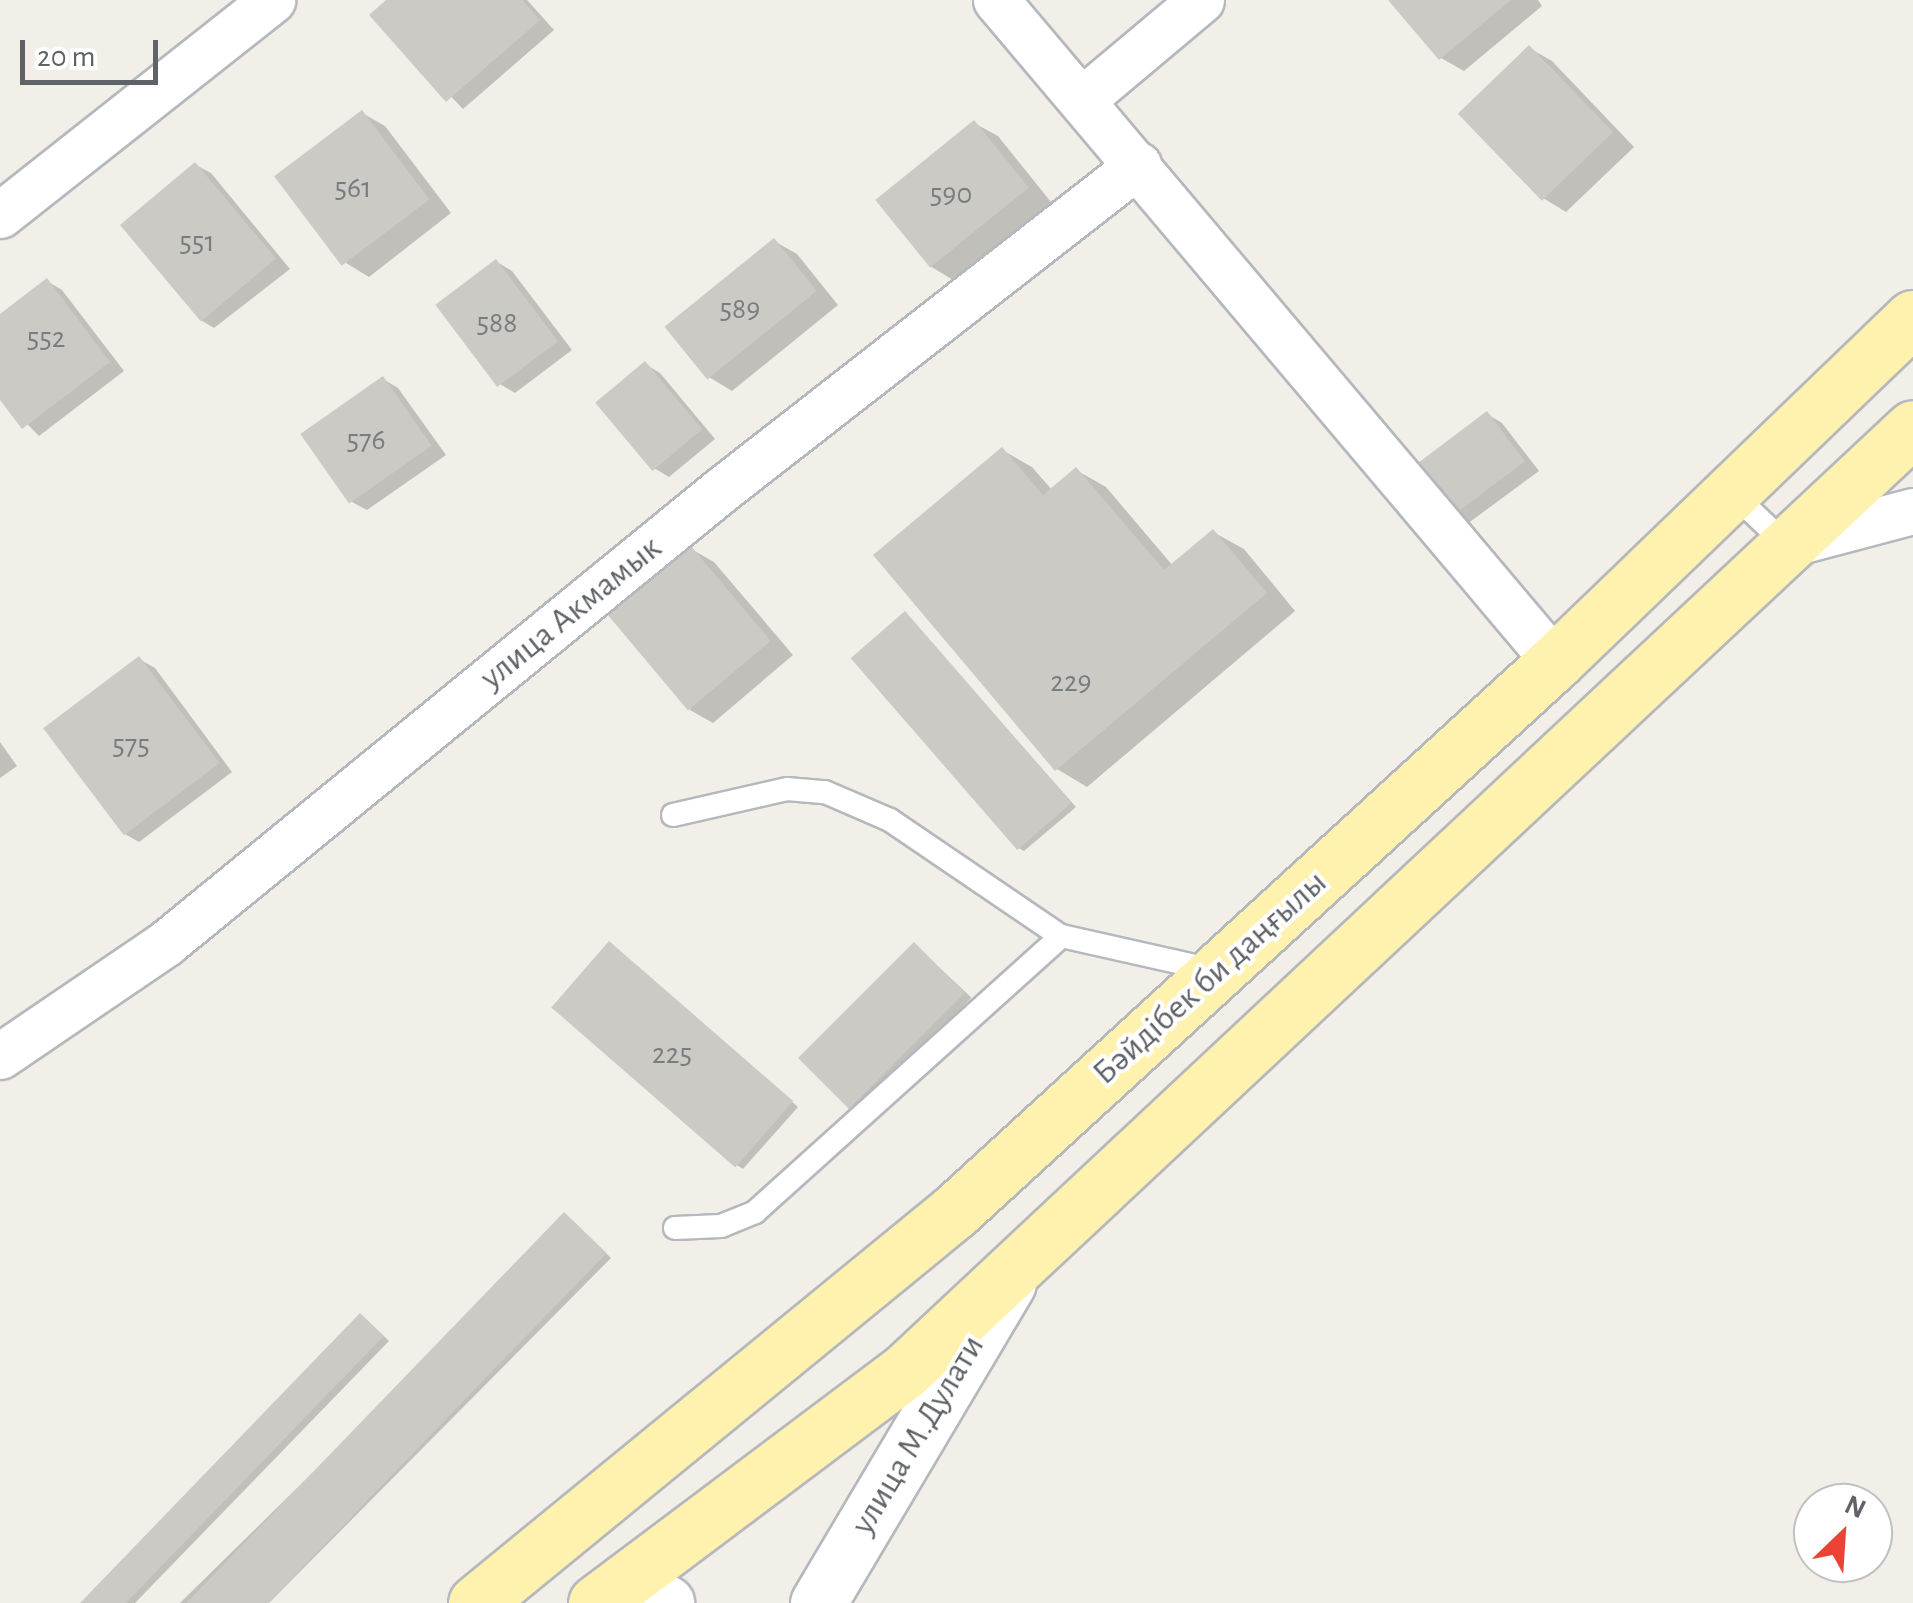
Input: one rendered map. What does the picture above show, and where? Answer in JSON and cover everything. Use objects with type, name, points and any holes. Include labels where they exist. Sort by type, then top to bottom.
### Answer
[{"type":"main road","name":"Бәйдібек би даңғылы","points":[[476,1603],[956,1211],[1556,662],[1913,318]]},
{"type":"main road","points":[[629,1596],[905,1371],[1913,428]]},
{"type":"main road","name":"улица М.Дулати","points":[[818,1603],[1018,1267]]},
{"type":"street","points":[[0,215],[272,0]]},
{"type":"street","points":[[996,0],[1556,662]]},
{"type":"street","points":[[1083,99],[1201,0]]},
{"type":"street","name":"улица Акмамык","points":[[0,1056],[166,943],[722,490],[1138,165]]},
{"type":"street","points":[[1786,545],[1913,511]]},
{"type":"lane","points":[[1732,493],[1786,545]]},
{"type":"lane","points":[[673,815],[787,789],[826,792],[890,820],[1061,936],[1218,971]]},
{"type":"lane","points":[[675,1228],[721,1226],[755,1212],[1061,936]]},
{"type":"building","points":[[386,0],[522,0],[540,20],[446,102],[369,15]]},
{"type":"building","points":[[1388,0],[1511,0],[1439,60]]},
{"type":"building","points":[[1529,45],[1613,132],[1542,201],[1458,114]]},
{"type":"building","points":[[362,110],[429,199],[342,266],[274,176]]},
{"type":"building","points":[[974,120],[1029,188],[930,268],[875,200]]},
{"type":"building","points":[[195,162],[276,259],[201,322],[120,225]]},
{"type":"building","points":[[774,238],[817,291],[707,380],[664,327]]},
{"type":"building","points":[[496,259],[558,341],[497,387],[435,305]]},
{"type":"building","points":[[47,278],[110,362],[22,429],[0,400],[0,314]]},
{"type":"building","points":[[645,361],[702,429],[652,471],[595,403]]},
{"type":"building","points":[[383,376],[432,446],[349,504],[300,434]]},
{"type":"building","points":[[1487,411],[1525,461],[1447,520],[1409,470]]},
{"type":"building","points":[[1002,447],[1043,495],[1076,467],[1164,570],[1213,529],[1267,593],[1055,771],[873,555]]},
{"type":"building","points":[[691,546],[771,641],[688,710],[608,615]]},
{"type":"building","points":[[905,611],[1072,803],[1017,850],[851,658]]},
{"type":"building","points":[[139,656],[220,763],[124,835],[43,728]]},
{"type":"building","points":[[609,941],[793,1101],[735,1167],[551,1007]]},
{"type":"building","points":[[914,942],[965,993],[849,1109],[798,1058]]},
{"type":"building","points":[[564,1212],[606,1253],[268,1603],[186,1603]]},
{"type":"building","points":[[360,1313],[384,1336],[126,1603],[80,1603]]}]
